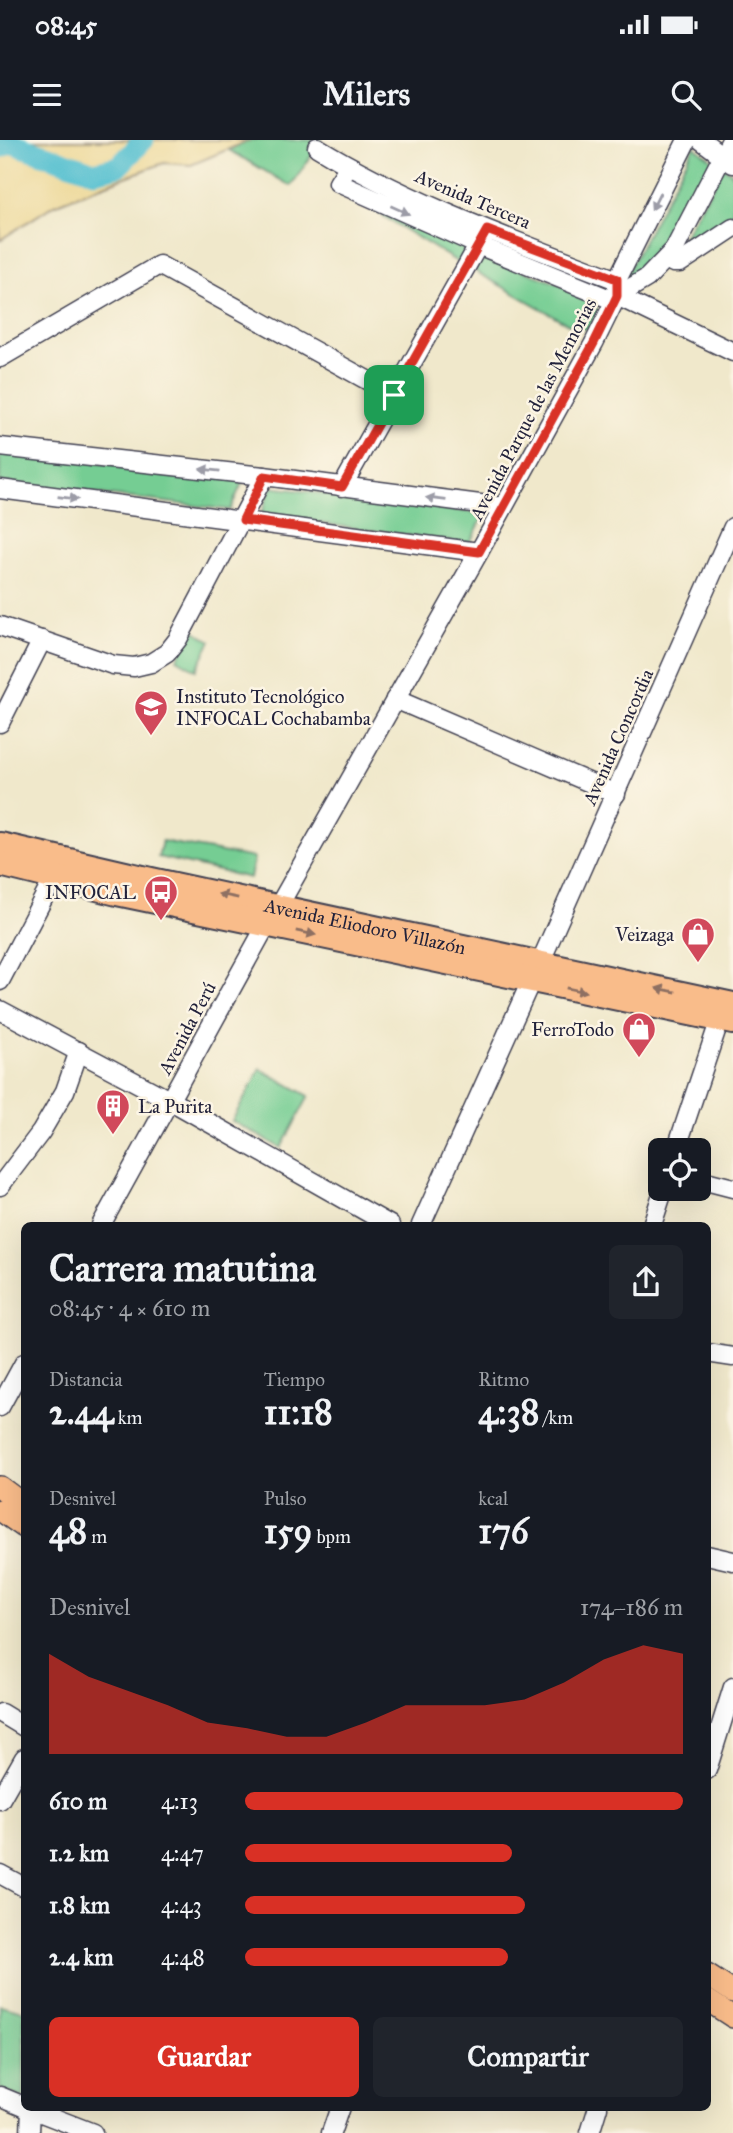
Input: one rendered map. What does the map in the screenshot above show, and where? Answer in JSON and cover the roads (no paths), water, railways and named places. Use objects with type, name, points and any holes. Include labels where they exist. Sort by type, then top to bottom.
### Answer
[{"type":"highway","name":"Avenida Eliodoro Villazón","points":[[0,845],[272,916]]},
{"type":"highway","name":"Avenida Eliodoro Villazón","points":[[0,864],[54,878],[272,916],[730,1010]]},
{"type":"main road","points":[[0,1487],[21,1502]]},
{"type":"main road","points":[[0,1510],[21,1525]]},
{"type":"main road","points":[[711,1978],[733,1992]]},
{"type":"main road","points":[[711,2003],[733,2017]]},
{"type":"street","name":"Avenida Parque de las Memorias","points":[[272,916],[479,552],[594,343],[687,140]]},
{"type":"street","points":[[616,292],[648,278],[674,250],[729,153],[701,140]]},
{"type":"street","name":"Avenida Tercera","points":[[317,147],[483,238]]},
{"type":"street","name":"Avenida Tercera","points":[[349,166],[338,183],[616,292],[733,352]]},
{"type":"street","points":[[666,259],[680,263],[733,228]]},
{"type":"street","points":[[342,487],[483,238]]},
{"type":"street","points":[[0,358],[159,265],[394,395]]},
{"type":"street","points":[[0,447],[264,476],[503,507]]},
{"type":"street","points":[[0,626],[113,665],[134,667],[151,663],[167,653],[178,639],[264,476]]},
{"type":"street","points":[[0,489],[479,552]]},
{"type":"street","name":"Avenida Concordia","points":[[422,1222],[733,527]]},
{"type":"street","points":[[0,723],[42,640]]},
{"type":"street","points":[[395,699],[615,794]]},
{"type":"street","points":[[0,981],[54,878]]},
{"type":"street","name":"Avenida Perú","points":[[103,1222],[272,916]]},
{"type":"street","points":[[0,1010],[171,1101],[385,1222]]},
{"type":"street","points":[[681,1138],[730,1010]]},
{"type":"street","points":[[2,1181],[41,1132],[65,1091],[79,1051]]},
{"type":"street","points":[[711,1182],[733,1188]]},
{"type":"street","points":[[653,1222],[660,1201]]},
{"type":"street","points":[[711,1354],[733,1357]]},
{"type":"street","points":[[0,1407],[21,1368]]},
{"type":"street","points":[[711,1556],[733,1560]]},
{"type":"street","points":[[711,1757],[733,1687]]},
{"type":"street","points":[[1,1713],[21,1725]]},
{"type":"street","points":[[0,1800],[21,1763]]},
{"type":"street","points":[[0,1874],[21,1885]]},
{"type":"street","points":[[0,2096],[21,2104]]},
{"type":"street","points":[[28,2111],[30,2133]]},
{"type":"street","points":[[38,2111],[93,2133]]},
{"type":"street","points":[[331,2133],[339,2111]]},
{"type":"street","points":[[590,2133],[597,2111]]},
{"type":"waterway","points":[[0,148],[11,143],[94,172],[119,166],[144,140]]},
{"type":"place","name":"Instituto Tecnológico INFOCAL Cochabamba","points":[[151,737]]},
{"type":"place","name":"INFOCAL","points":[[161,922]]},
{"type":"place","name":"Veizaga","points":[[698,964]]},
{"type":"place","name":"FerroTodo","points":[[639,1059]]},
{"type":"place","name":"La Purita","points":[[113,1136]]}]
